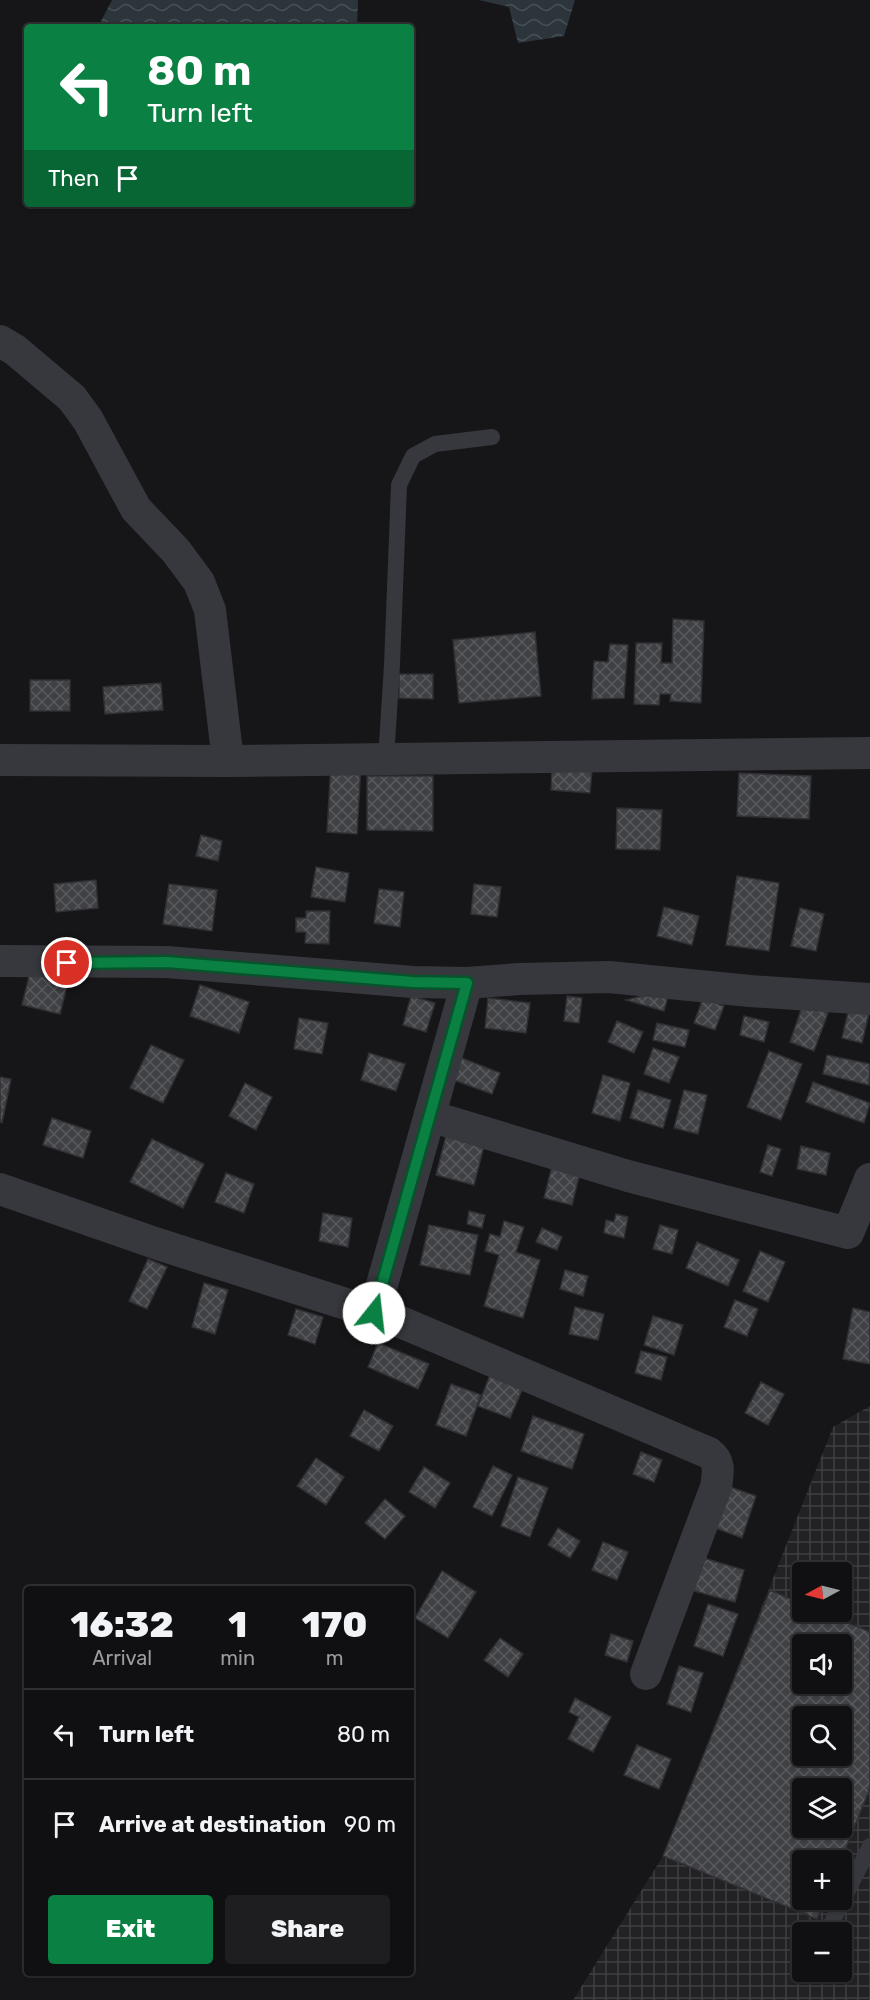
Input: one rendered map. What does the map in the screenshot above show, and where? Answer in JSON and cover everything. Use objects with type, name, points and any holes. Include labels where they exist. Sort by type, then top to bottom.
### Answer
[{"type":"street","points":[[0,342],[15,350],[72,398],[88,420],[136,509],[176,551],[199,582],[210,610],[228,761]]},
{"type":"street","points":[[0,760],[228,761],[870,753]]},
{"type":"street","points":[[0,962],[167,962],[413,982],[467,983],[519,979],[609,977],[750,991],[870,999]]},
{"type":"street","points":[[374,1313],[467,983]]},
{"type":"street","points":[[430,1116],[628,1176],[848,1233],[870,1179]]},
{"type":"street","points":[[0,1189],[158,1244],[374,1313],[710,1453],[716,1458],[718,1468],[716,1487],[646,1674]]},
{"type":"lane","points":[[386,759],[399,485],[413,456],[435,444],[492,437]]},
{"type":"lane","points":[[832,1922],[870,1846]]},
{"type":"shaded area","points":[[870,1406],[870,2000],[573,2000],[663,1856],[833,1427]]},
{"type":"water","points":[[112,0],[358,0],[357,24],[100,24]]},
{"type":"water","points":[[479,0],[575,0],[564,36],[518,43],[509,7]]},
{"type":"building","points":[[673,619],[704,621],[701,703],[670,701],[671,694],[660,694],[659,705],[634,704],[636,643],[662,643],[661,663],[672,663]]},
{"type":"building","points":[[535,632],[541,696],[459,703],[453,640]]},
{"type":"building","points":[[610,644],[628,645],[624,698],[592,699],[594,661],[608,662]]},
{"type":"building","points":[[399,674],[433,674],[433,699],[399,698]]},
{"type":"building","points":[[30,680],[70,680],[70,711],[30,711]]},
{"type":"building","points":[[161,683],[163,710],[105,714],[103,687]]},
{"type":"building","points":[[331,762],[361,764],[357,834],[327,832]]},
{"type":"building","points":[[552,767],[592,770],[590,793],[551,790]]},
{"type":"building","points":[[739,773],[811,776],[809,819],[737,816]]},
{"type":"building","points":[[367,776],[433,776],[433,831],[367,830]]},
{"type":"building","points":[[617,808],[662,810],[660,850],[616,849]]},
{"type":"building","points":[[201,835],[222,841],[218,861],[196,856]]},
{"type":"building","points":[[316,867],[349,873],[345,902],[311,897]]},
{"type":"building","points":[[737,876],[779,883],[769,951],[726,945]]},
{"type":"building","points":[[96,880],[98,908],[56,912],[54,884]]},
{"type":"building","points":[[169,884],[217,890],[212,931],[163,924]]},
{"type":"building","points":[[474,884],[501,887],[497,917],[471,914]]},
{"type":"building","points":[[379,889],[404,892],[400,927],[374,923]]},
{"type":"building","points":[[664,907],[699,916],[692,945],[657,936]]},
{"type":"building","points":[[800,908],[824,914],[816,951],[791,946]]},
{"type":"building","points":[[306,911],[330,911],[329,944],[305,943],[306,932],[296,932],[296,918],[306,918]]},
{"type":"building","points":[[32,964],[70,974],[60,1014],[22,1005]]},
{"type":"building","points":[[200,985],[249,1002],[239,1033],[190,1016]]},
{"type":"building","points":[[670,989],[664,1011],[626,1000]]},
{"type":"building","points":[[411,996],[435,1003],[426,1032],[403,1025]]},
{"type":"building","points":[[567,996],[582,998],[579,1023],[564,1021]]},
{"type":"building","points":[[488,998],[530,1003],[526,1033],[485,1028]]},
{"type":"building","points":[[703,998],[724,1006],[715,1030],[694,1023]]},
{"type":"building","points":[[803,1004],[828,1013],[814,1051],[790,1042]]},
{"type":"building","points":[[849,1008],[869,1013],[862,1043],[842,1038]]},
{"type":"building","points":[[744,1016],[769,1022],[764,1042],[740,1035]]},
{"type":"building","points":[[299,1018],[328,1023],[322,1054],[294,1049]]},
{"type":"building","points":[[617,1021],[643,1032],[634,1053],[608,1042]]},
{"type":"building","points":[[657,1023],[689,1030],[685,1047],[653,1040]]},
{"type":"building","points":[[151,1045],[184,1060],[163,1103],[130,1088]]},
{"type":"building","points":[[653,1048],[679,1057],[669,1083],[644,1074]]},
{"type":"building","points":[[769,1051],[802,1064],[781,1120],[747,1107]]},
{"type":"building","points":[[369,1053],[405,1064],[396,1091],[361,1080]]},
{"type":"building","points":[[827,1055],[870,1064],[869,1085],[823,1074]]},
{"type":"building","points":[[459,1057],[500,1073],[492,1094],[451,1079]]},
{"type":"building","points":[[603,1075],[630,1083],[620,1121],[592,1113]]},
{"type":"building","points":[[0,1077],[11,1079],[2,1123],[0,1122]]},
{"type":"building","points":[[813,1082],[870,1103],[864,1123],[806,1102]]},
{"type":"building","points":[[245,1083],[272,1097],[256,1130],[229,1116]]},
{"type":"building","points":[[638,1090],[671,1100],[663,1128],[630,1118]]},
{"type":"building","points":[[684,1090],[707,1095],[698,1134],[674,1128]]},
{"type":"building","points":[[52,1118],[91,1131],[83,1158],[43,1145]]},
{"type":"building","points":[[448,1128],[486,1138],[474,1185],[436,1175]]},
{"type":"building","points":[[152,1139],[204,1164],[183,1208],[130,1182]]},
{"type":"building","points":[[768,1145],[781,1149],[772,1176],[760,1172]]},
{"type":"building","points":[[801,1146],[830,1153],[826,1175],[797,1169]]},
{"type":"building","points":[[552,1166],[580,1173],[572,1205],[544,1198]]},
{"type":"building","points":[[226,1173],[254,1184],[244,1213],[215,1202]]},
{"type":"building","points":[[469,1211],[485,1215],[482,1228],[467,1224]]},
{"type":"building","points":[[323,1213],[352,1218],[348,1247],[319,1241]]},
{"type":"building","points":[[616,1214],[628,1217],[624,1238],[604,1233],[606,1220],[614,1222]]},
{"type":"building","points":[[504,1221],[524,1227],[516,1252],[540,1260],[523,1318],[484,1306],[499,1255],[485,1251],[490,1234],[500,1237]]},
{"type":"building","points":[[429,1225],[478,1235],[470,1275],[420,1265]]},
{"type":"building","points":[[660,1225],[678,1230],[672,1254],[653,1249]]},
{"type":"building","points":[[542,1228],[562,1237],[557,1250],[536,1242]]},
{"type":"building","points":[[697,1242],[739,1260],[728,1286],[686,1268]]},
{"type":"building","points":[[760,1251],[785,1262],[768,1302],[743,1291]]},
{"type":"building","points":[[148,1259],[167,1267],[147,1309],[129,1301]]},
{"type":"building","points":[[565,1270],[588,1276],[583,1296],[560,1289]]},
{"type":"building","points":[[204,1283],[228,1290],[215,1334],[192,1327]]},
{"type":"building","points":[[735,1300],[758,1309],[747,1336],[724,1327]]},
{"type":"building","points":[[575,1307],[604,1314],[598,1340],[569,1334]]},
{"type":"building","points":[[853,1308],[870,1312],[870,1364],[843,1359]]},
{"type":"building","points":[[296,1309],[323,1317],[315,1344],[288,1335]]},
{"type":"building","points":[[653,1316],[683,1325],[674,1355],[644,1345]]},
{"type":"building","points":[[378,1343],[429,1364],[418,1389],[368,1367]]},
{"type":"building","points":[[641,1351],[667,1357],[661,1380],[635,1373]]},
{"type":"building","points":[[490,1375],[523,1388],[510,1418],[478,1406]]},
{"type":"building","points":[[761,1382],[784,1394],[768,1425],[745,1413]]},
{"type":"building","points":[[451,1384],[481,1395],[466,1436],[436,1425]]},
{"type":"building","points":[[364,1410],[393,1426],[379,1451],[350,1436]]},
{"type":"building","points":[[533,1416],[584,1434],[572,1469],[521,1451]]},
{"type":"building","points":[[641,1452],[662,1460],[654,1482],[633,1474]]},
{"type":"building","points":[[316,1458],[344,1477],[326,1505],[297,1486]]},
{"type":"building","points":[[493,1466],[512,1475],[492,1516],[473,1507]]},
{"type":"building","points":[[424,1467],[450,1483],[435,1508],[409,1492]]},
{"type":"building","points":[[518,1477],[548,1488],[530,1537],[501,1526]]},
{"type":"building","points":[[727,1486],[756,1496],[742,1538],[713,1527]]},
{"type":"building","points":[[385,1499],[405,1516],[385,1539],[365,1523]]},
{"type":"building","points":[[558,1528],[580,1541],[570,1558],[548,1545]]},
{"type":"building","points":[[603,1542],[628,1552],[617,1580],[592,1570]]},
{"type":"building","points":[[697,1556],[744,1570],[735,1602],[687,1589]]},
{"type":"building","points":[[442,1571],[476,1592],[448,1638],[415,1618]]},
{"type":"building","points":[[770,1590],[792,1600],[792,1622],[846,1622],[870,1632],[870,1788],[852,1833],[852,1778],[792,1778],[792,1838],[850,1838],[845,1850],[792,1850],[792,1909],[663,1856]]},
{"type":"building","points":[[708,1604],[738,1614],[723,1656],[694,1646]]},
{"type":"building","points":[[611,1634],[633,1641],[627,1662],[605,1655]]},
{"type":"building","points":[[500,1638],[523,1654],[508,1677],[484,1660]]},
{"type":"building","points":[[679,1666],[703,1673],[691,1712],[667,1704]]},
{"type":"building","points":[[575,1698],[611,1717],[593,1752],[568,1739],[579,1717],[569,1712]]},
{"type":"building","points":[[637,1745],[671,1759],[659,1789],[624,1775]]},
{"type":"building","points":[[795,1910],[821,1910],[817,1919]]},
{"type":"route","points":[[67,963],[167,962],[413,982],[467,983],[374,1313]]}]
